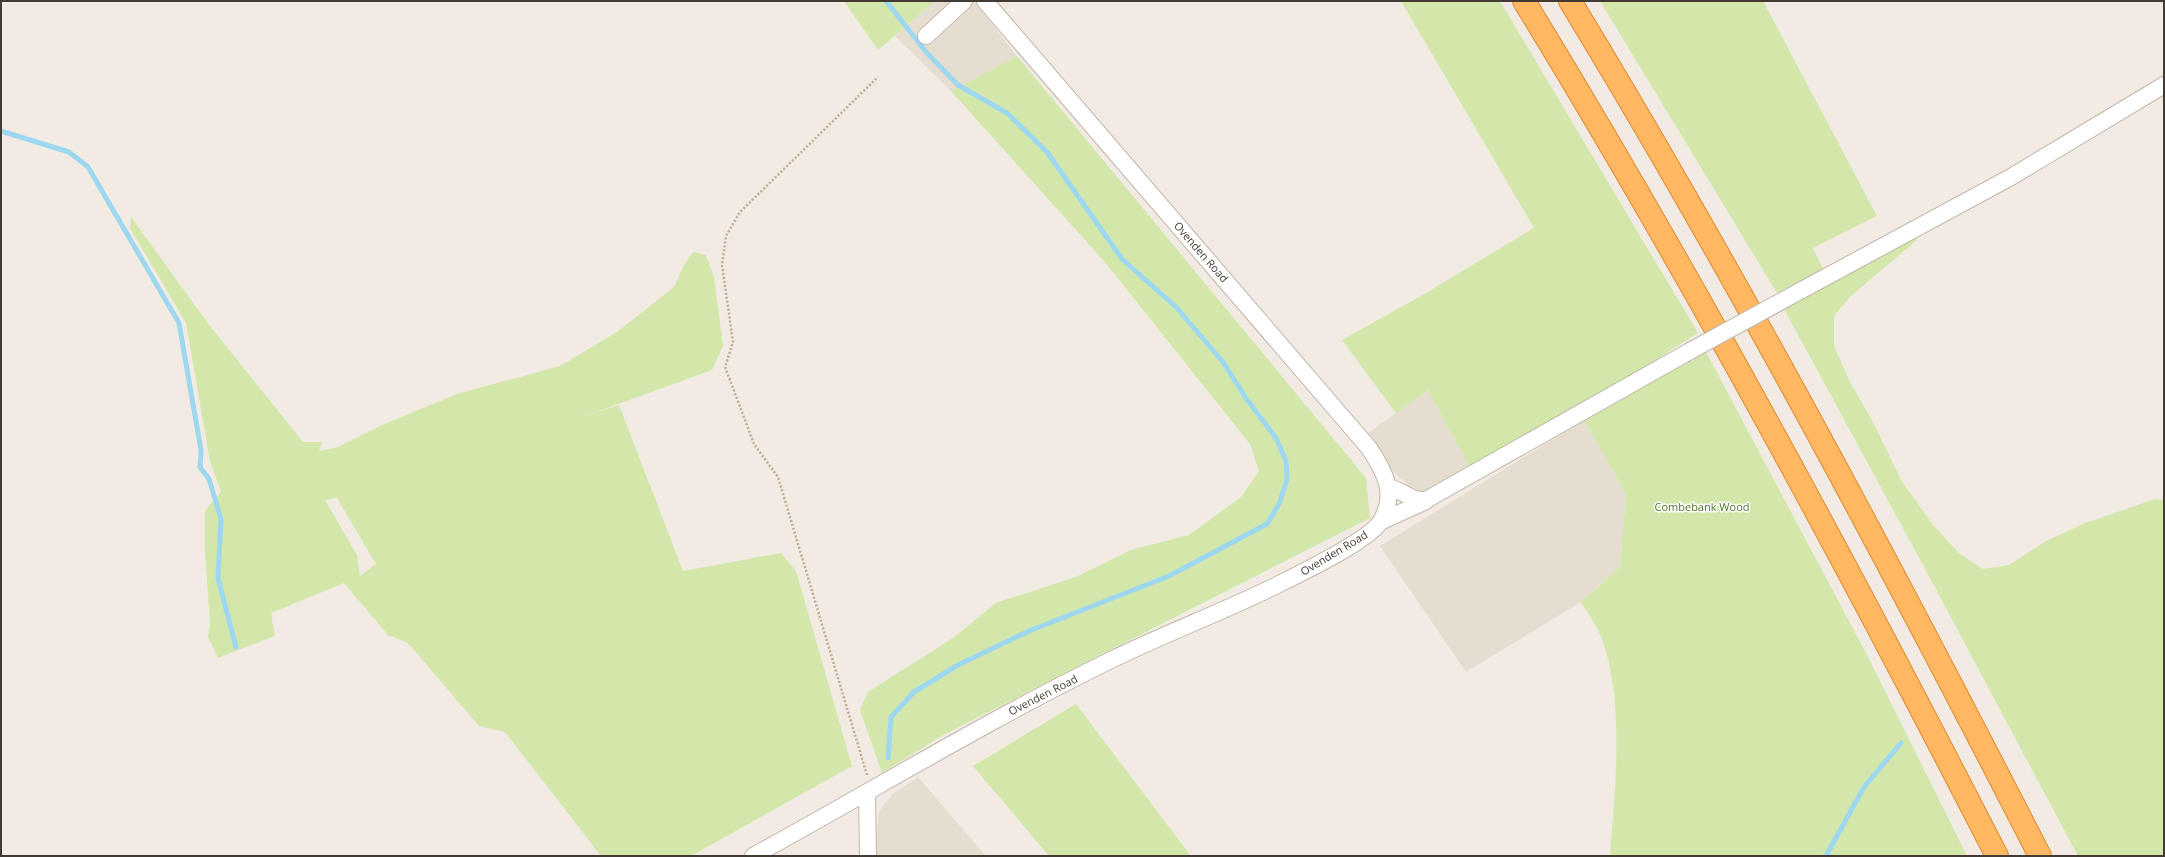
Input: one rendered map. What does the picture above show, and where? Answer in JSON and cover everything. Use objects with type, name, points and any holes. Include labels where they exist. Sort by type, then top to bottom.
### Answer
[{"type":"highway","points":[[1524,1],[1608,141],[1738,367],[1859,590],[1996,856]]},
{"type":"highway","points":[[1570,1],[1710,238],[1825,444],[1893,571],[2040,856]]},
{"type":"street","points":[[926,36],[964,1]]},
{"type":"street","name":"Ovenden Road","points":[[753,856],[869,792],[985,724],[1111,660],[1309,570],[1365,536],[1380,522],[1388,504],[1389,488],[1387,477],[1369,448],[985,1]]},
{"type":"street","points":[[1380,522],[1426,500],[1690,351],[2011,177],[2164,85]]},
{"type":"street","points":[[1389,488],[1397,489],[1414,501],[1426,500]]},
{"type":"street","points":[[868,856],[869,792]]},
{"type":"path","points":[[869,792],[778,477],[754,444],[725,367],[733,342],[722,265],[726,236],[740,212],[878,77]]},
{"type":"shaded area","points":[[935,1],[974,1],[1017,56],[951,91],[895,36]]},
{"type":"shaded area","points":[[1428,390],[1469,466],[1426,493],[1412,488],[1393,472],[1368,433]]},
{"type":"shaded area","points":[[1584,420],[1626,494],[1620,567],[1581,602],[1466,672],[1380,546]]},
{"type":"shaded area","points":[[918,777],[986,856],[875,856],[879,811],[893,794]]},
{"type":"green space","points":[[844,1],[935,1],[878,50]]},
{"type":"green space","points":[[1401,1],[1500,1],[1698,333],[1624,380],[1469,466],[1428,390],[1432,387],[1396,413],[1342,340],[1426,293],[1534,228]]},
{"type":"green space","points":[[1600,1],[1763,1],[1877,216],[1813,248],[1823,269],[1777,293]]},
{"type":"green space","points":[[1017,56],[1366,478],[1370,518],[945,734],[882,773],[860,710],[868,692],[953,638],[996,603],[1076,577],[1131,550],[1189,535],[1241,497],[1259,471],[1250,444],[1104,261],[951,91]]},
{"type":"green space","points":[[131,217],[210,326],[303,442],[322,442],[319,451],[338,447],[382,425],[457,394],[560,366],[617,332],[674,287],[684,265],[693,252],[706,255],[714,277],[723,346],[712,370],[580,418],[619,405],[683,571],[781,553],[796,571],[852,766],[691,856],[601,856],[505,732],[479,726],[408,643],[388,635],[344,583],[271,613],[275,636],[218,658],[208,637],[210,623],[205,553],[205,511],[221,492],[210,461],[186,323],[130,228]],"holes":[[[337,498],[376,564],[360,576],[357,555],[325,500]]]},
{"type":"green space","points":[[1916,236],[1917,240],[1851,296],[1834,316],[1834,346],[1849,380],[1874,424],[1901,480],[1933,525],[1960,554],[1983,569],[2009,565],[2046,541],[2083,524],[2155,499],[2164,500],[2164,856],[2078,856],[1923,565],[1784,309]]},
{"type":"green space","name":"Combebank Wood","points":[[1706,352],[1867,655],[1967,856],[1610,856],[1616,775],[1616,718],[1614,690],[1602,639],[1595,624],[1581,602],[1620,567],[1626,494],[1584,420]]},
{"type":"green space","points":[[1076,704],[1191,856],[1049,856],[973,766]]},
{"type":"waterway","points":[[886,1],[926,52],[958,85],[1007,113],[1047,152],[1122,259],[1176,307],[1223,362],[1245,397],[1276,438],[1286,461],[1287,480],[1279,504],[1267,524],[1169,576],[1029,631],[958,665],[914,692],[891,717],[888,758]]},
{"type":"waterway","points":[[1,131],[69,152],[88,167],[179,323],[201,450],[200,467],[209,479],[221,519],[218,578],[236,647]]},
{"type":"waterway","points":[[1826,856],[1864,787],[1901,743]]}]
